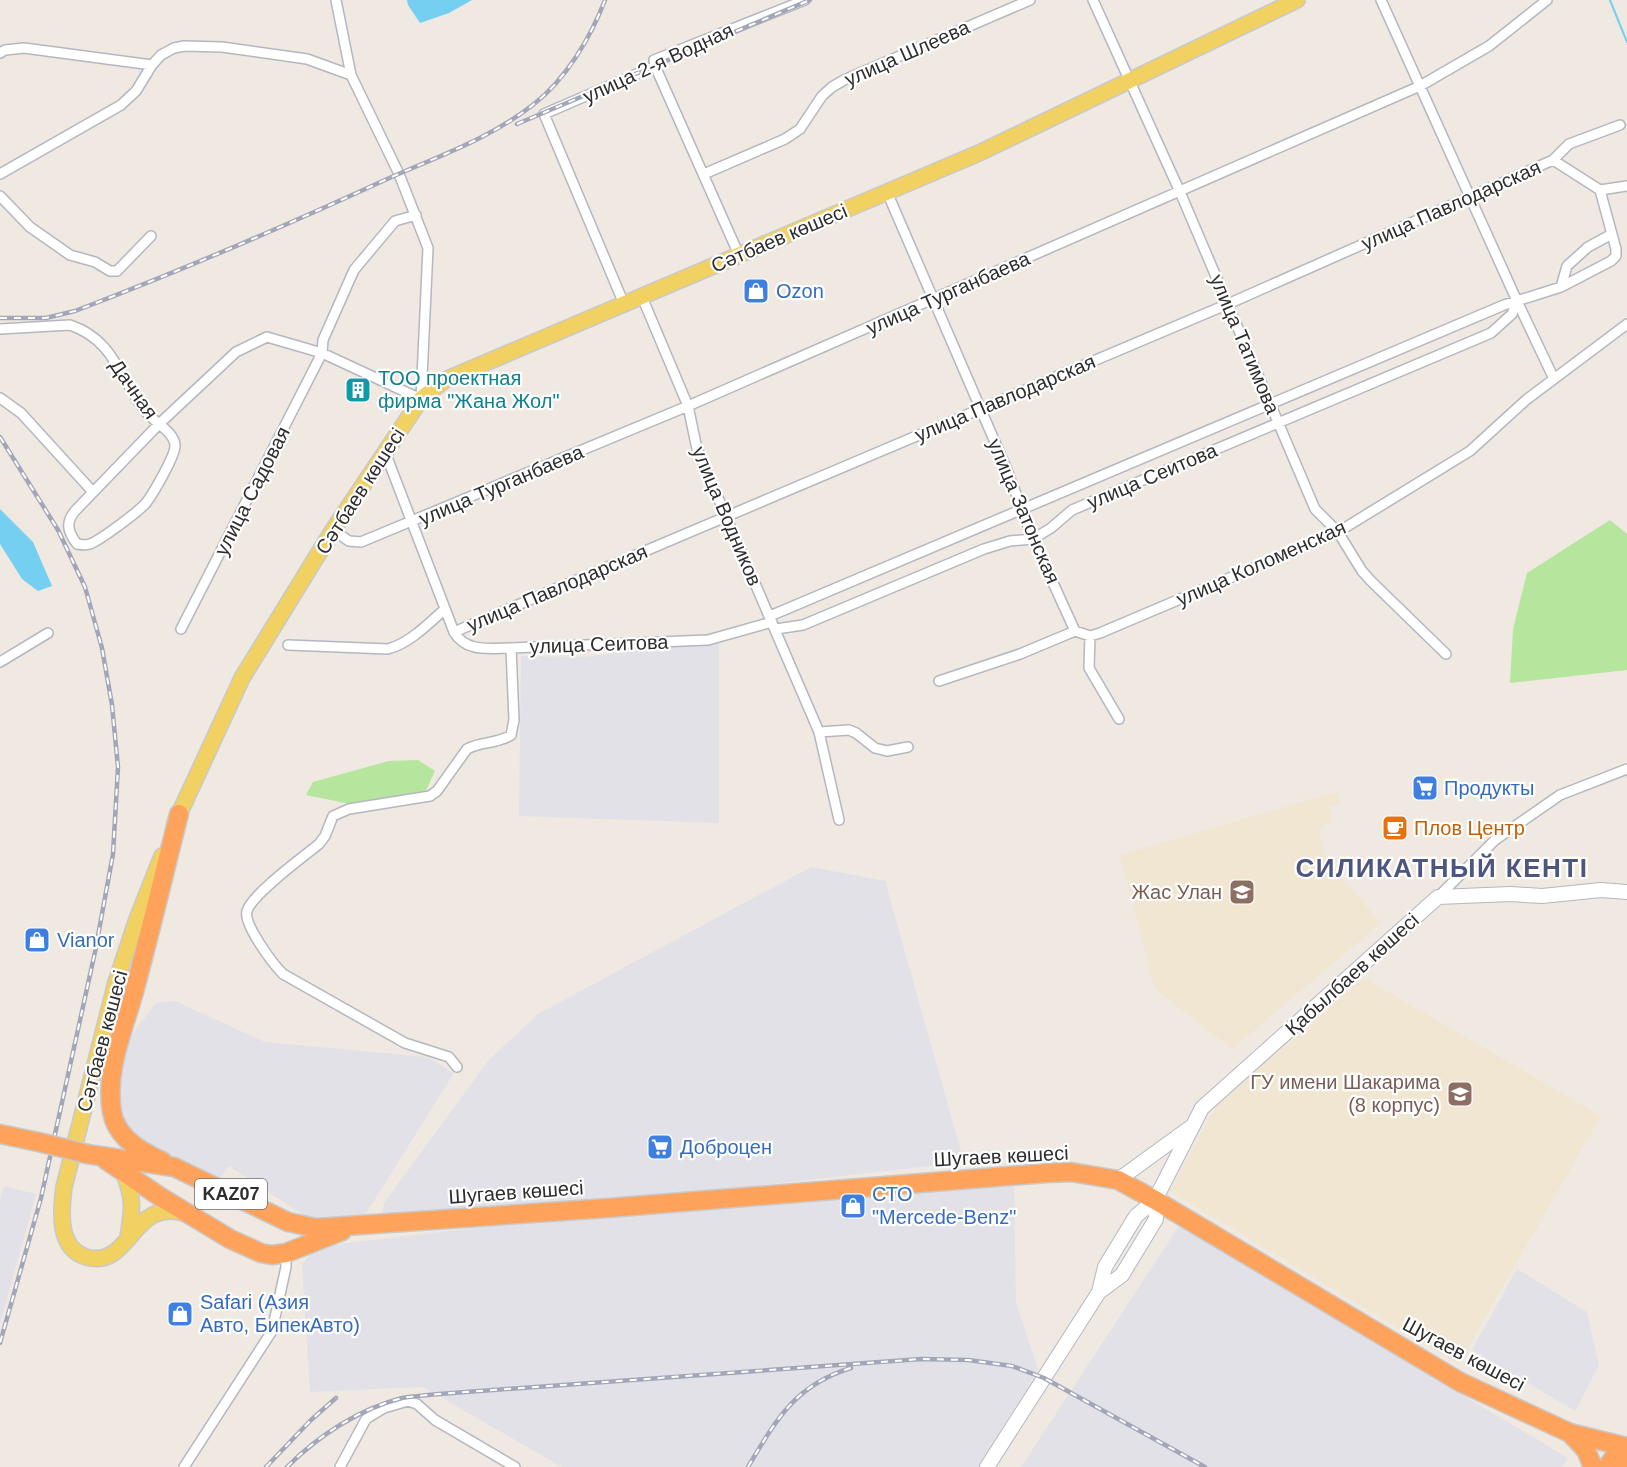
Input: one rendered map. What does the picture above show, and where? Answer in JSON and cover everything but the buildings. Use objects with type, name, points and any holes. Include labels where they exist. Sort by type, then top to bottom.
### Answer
[{"type":"highway","points":[[174,1167],[135,1147],[117,1127],[112,1113],[111,1072],[179,814]]},
{"type":"highway","name":"Шугаев көшесі","points":[[0,1134],[94,1156],[174,1167],[288,1222],[316,1228],[1047,1173],[1071,1172],[1118,1180],[1460,1382],[1570,1433],[1626,1449]]},
{"type":"highway","name":"Шугаев көшесі","points":[[94,1156],[122,1169]]},
{"type":"highway","name":"KAZ07","points":[[159,1196],[155,1184],[157,1176],[162,1169],[174,1167]]},
{"type":"highway","name":"KAZ07","points":[[122,1169],[159,1196]]},
{"type":"highway","name":"Шугаев көшесі","points":[[159,1196],[230,1239],[261,1253],[286,1253],[352,1227]]},
{"type":"highway","name":"KAZ07","points":[[286,1253],[293,1246],[294,1240],[294,1229],[288,1222]]},
{"type":"highway","points":[[1570,1433],[1586,1449],[1593,1467]]},
{"type":"highway","points":[[1608,1467],[1626,1449]]},
{"type":"highway","points":[[1622,1467],[1626,1449]]},
{"type":"main road","name":"Сәтбаев көшесі","points":[[191,1215],[171,1210],[153,1215],[115,1252],[104,1258],[83,1257],[70,1246],[64,1234],[61,1211],[64,1187],[116,982],[137,919],[179,814],[242,678],[333,530],[421,399],[445,380],[979,153],[1297,0]]},
{"type":"main road","points":[[1438,897],[1627,892]]},
{"type":"main road","name":"Қабылбаев көшесі","points":[[987,1467],[1099,1292],[1105,1268],[1136,1215],[1155,1200],[1202,1108],[1438,897]]},
{"type":"main road","points":[[1118,1180],[1193,1126]]},
{"type":"main road","points":[[122,1169],[131,1190],[132,1214],[128,1237]]},
{"type":"street","points":[[0,398],[21,413],[93,492],[159,424],[236,352],[267,337],[322,353],[421,399],[428,248],[417,215],[351,75],[336,0]]},
{"type":"street","name":"улица 2-я Водная","points":[[624,304],[544,114],[656,66],[654,60],[805,0]]},
{"type":"street","name":"улица Шлеева","points":[[704,174],[785,139],[800,129],[822,96],[844,80],[1030,0]]},
{"type":"street","name":"улица Татимова","points":[[1093,0],[1180,192],[1315,509],[1338,532],[1371,582],[1446,654]]},
{"type":"street","points":[[1382,0],[1554,379]]},
{"type":"street","name":"улица Турганбаева","points":[[333,530],[349,541],[361,542],[688,406],[934,300],[1420,86],[1489,46],[1547,0]]},
{"type":"street","points":[[0,174],[121,105],[136,91],[161,55],[174,48],[222,47],[308,59],[351,75]]},
{"type":"street","points":[[0,53],[5,50],[24,48],[152,65]]},
{"type":"street","points":[[656,66],[739,255]]},
{"type":"street","name":"улица Павлодарская","points":[[454,632],[1228,304],[1553,160],[1569,144],[1620,125]]},
{"type":"street","name":"улица Павлодарская","points":[[1553,160],[1600,190]]},
{"type":"street","points":[[1600,190],[1627,186]]},
{"type":"street","name":"улица Сеитова","points":[[454,632],[464,645],[511,648],[708,640],[773,623],[1021,509],[1504,305],[1561,287],[1611,261],[1616,256],[1616,249],[1600,190]]},
{"type":"street","name":"улица Затонская","points":[[887,192],[981,408],[1033,539],[1075,631]]},
{"type":"street","points":[[0,196],[30,227],[70,255],[95,262],[110,271],[117,271],[151,236]]},
{"type":"street","name":"улица Садовая","points":[[181,629],[322,353],[323,340],[354,270],[395,221],[417,215]]},
{"type":"street","points":[[1561,287],[1567,266],[1588,247],[1612,234]]},
{"type":"street","name":"улица Водников","points":[[642,297],[688,406],[697,449],[819,732],[839,820]]},
{"type":"street","name":"улица Сеитова","points":[[773,623],[803,625],[984,549],[1010,541],[1033,539],[1051,528],[1072,510],[1491,333],[1512,314],[1517,301]]},
{"type":"street","name":"улица Коломенская","points":[[1090,636],[1338,532],[1470,451],[1526,400],[1627,324]]},
{"type":"street","name":"Дачная","points":[[0,329],[70,325],[81,328],[103,345],[115,360],[146,412],[174,439],[176,448],[145,504],[104,536],[91,543],[77,544],[68,527],[69,518],[93,492]]},
{"type":"street","points":[[385,452],[454,632]]},
{"type":"street","points":[[288,645],[388,649],[399,646],[445,609]]},
{"type":"street","points":[[939,681],[1020,654],[1075,631],[1090,636],[1089,668],[1119,719]]},
{"type":"street","points":[[0,662],[48,633]]},
{"type":"street","points":[[457,1067],[449,1057],[405,1043],[283,974],[273,964],[247,921],[246,912],[254,898],[325,836],[333,816],[349,809],[430,796],[467,749],[474,745],[504,740],[511,735],[514,720],[511,648]]},
{"type":"street","points":[[819,732],[849,730],[875,748],[886,751],[908,747]]},
{"type":"street","points":[[1438,897],[1495,840],[1560,795],[1627,769]]},
{"type":"street","points":[[184,1467],[272,1331],[286,1267],[286,1253]]},
{"type":"street","points":[[340,1467],[366,1419],[384,1408],[408,1401],[417,1404],[435,1420],[515,1467]]},
{"type":"shaded area","points":[[719,640],[719,823],[519,816],[521,656],[584,657]]},
{"type":"shaded area","name":"Жас Улан","points":[[1337,792],[1340,803],[1328,807],[1332,821],[1318,829],[1327,861],[1381,923],[1232,1049],[1155,989],[1120,855]]},
{"type":"shaded area","points":[[811,867],[885,881],[964,1162],[739,1188],[469,1212],[382,1216],[384,1203],[488,1061],[538,1014]]},
{"type":"shaded area","points":[[1364,978],[1601,1116],[1458,1364],[1170,1191],[1218,1104]]},
{"type":"shaded area","points":[[175,1001],[265,1042],[427,1057],[454,1073],[362,1220],[311,1220],[229,1166],[218,1181],[136,1139],[118,1110],[118,1072],[130,1037],[156,1003]]},
{"type":"shaded area","points":[[1014,1183],[1016,1302],[1038,1369],[980,1467],[562,1467],[423,1387],[310,1392],[302,1265],[314,1247],[702,1201]]},
{"type":"shaded area","points":[[4,1186],[36,1194],[0,1324],[0,1201]]},
{"type":"shaded area","points":[[1179,1226],[1568,1458],[1562,1467],[1021,1467]]},
{"type":"shaded area","points":[[1517,1269],[1587,1312],[1599,1365],[1575,1411],[1472,1350]]},
{"type":"green space","points":[[1610,520],[1627,534],[1627,670],[1510,683],[1513,629],[1527,573]]},
{"type":"green space","points":[[418,760],[435,771],[424,795],[360,806],[306,795],[313,782],[389,761]]},
{"type":"water","points":[[407,0],[472,0],[449,13],[420,23]]},
{"type":"water","points":[[0,509],[33,542],[52,586],[38,591],[22,579],[0,544]]},
{"type":"waterway","points":[[1610,0],[1627,42]]},
{"type":"railway","points":[[0,318],[46,318],[75,311],[231,248],[481,137],[534,104],[557,82],[585,43],[605,0]]},
{"type":"railway","points":[[517,124],[810,0]]},
{"type":"railway","points":[[0,437],[58,530],[85,587],[102,648],[112,705],[118,767],[113,854],[95,952],[41,1198],[0,1343]]},
{"type":"railway","points":[[287,1467],[340,1425],[370,1409],[402,1398],[921,1359],[968,1360],[1012,1366],[1044,1378],[1205,1467]]},
{"type":"railway","points":[[748,1467],[778,1420],[801,1394],[832,1375],[851,1368]]},
{"type":"railway","points":[[266,1467],[311,1420],[336,1398]]},
{"type":"place","name":"Ozon","points":[[756,291]]},
{"type":"place","name":"ТОО проектная фирма \"Жана Жол\"","points":[[358,390]]},
{"type":"place","name":"Продукты","points":[[1425,788]]},
{"type":"place","name":"Плов Центр","points":[[1395,828]]},
{"type":"place","name":"Жас Улан","points":[[1242,892]]},
{"type":"place","name":"Vianor","points":[[37,940]]},
{"type":"place","name":"ГУ имени Шакарима (8 корпус)","points":[[1460,1094]]},
{"type":"place","name":"Доброцен","points":[[660,1147]]},
{"type":"place","name":"СТО \"Mercede-Benz\"","points":[[853,1206]]},
{"type":"place","name":"Safari (Азия Авто, БипекАвто)","points":[[180,1314]]},
{"type":"district","name":"СИЛИКАТНЫЙ КЕНТІ","points":[[1442,868]]}]
